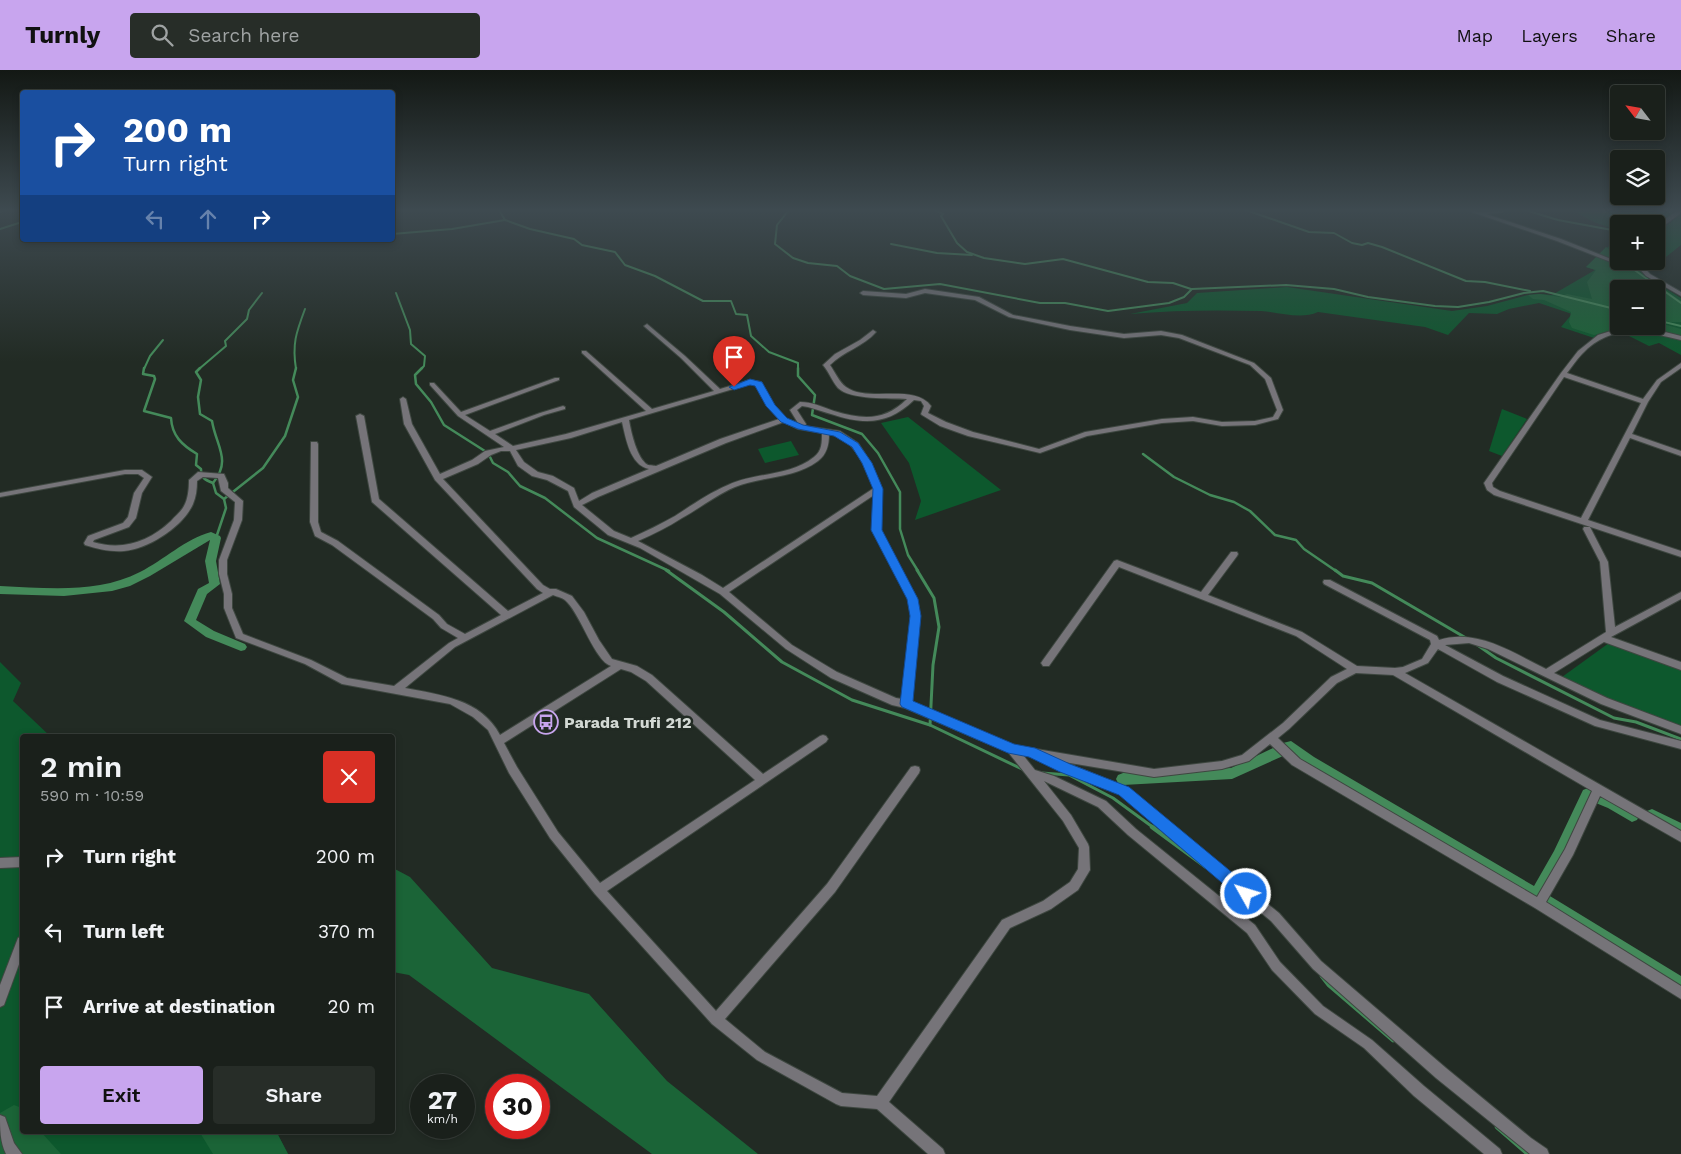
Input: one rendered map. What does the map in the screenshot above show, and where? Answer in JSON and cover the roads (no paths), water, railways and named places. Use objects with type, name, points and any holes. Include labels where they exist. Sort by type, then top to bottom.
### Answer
[{"type":"street","points":[[1643,270],[1648,276],[1681,294]]},
{"type":"street","points":[[1675,290],[1681,285]]},
{"type":"street","points":[[863,293],[906,296],[925,291],[977,298],[1011,316],[1070,328],[1124,336],[1161,333],[1180,336],[1252,364],[1268,378],[1280,410],[1276,418],[1255,422],[1222,424],[1193,419],[1162,421],[1085,434],[1040,451],[971,434],[943,424],[924,414],[928,406],[923,400],[913,397],[874,394],[859,395],[848,392],[840,386],[836,375],[826,365],[831,359],[859,344],[873,332]]},
{"type":"street","points":[[647,326],[683,356],[718,391]]},
{"type":"street","points":[[1681,338],[1638,329],[1617,330],[1600,336],[1580,352],[1563,374],[1488,483],[1490,488],[1497,493],[1585,526],[1681,554]]},
{"type":"street","points":[[584,352],[650,411]]},
{"type":"street","points":[[1585,526],[1645,402],[1658,381],[1681,365]]},
{"type":"street","points":[[1563,374],[1645,402]]},
{"type":"street","points":[[460,415],[557,379]]},
{"type":"street","points":[[438,478],[475,462],[488,453],[500,448],[512,449],[625,420],[750,382],[759,383],[771,406],[784,420],[801,427],[837,434],[855,445],[867,463],[878,489],[876,530],[913,599],[915,616],[906,704]]},
{"type":"street","points":[[432,384],[460,415],[512,449],[521,464],[535,474],[550,478],[571,490],[577,505],[611,533],[661,556],[723,592],[789,647],[860,688],[895,702],[906,704],[1012,749],[1154,773],[1222,765],[1245,758],[1271,738],[1334,680],[1355,670],[1394,672],[1405,670],[1425,661],[1436,644],[1449,640],[1469,640],[1491,646],[1604,701],[1681,730]]},
{"type":"street","points":[[801,427],[802,424],[793,410],[800,404],[813,404],[833,413],[874,420],[884,418],[904,407],[913,397]]},
{"type":"street","points":[[403,400],[408,424],[438,478],[540,586],[548,592]]},
{"type":"street","points":[[489,434],[563,408]]},
{"type":"street","points":[[360,416],[375,500],[507,615]]},
{"type":"street","points":[[625,420],[628,436],[640,461],[645,466],[657,469]]},
{"type":"street","points":[[577,505],[595,495],[723,441],[784,420]]},
{"type":"street","points":[[631,541],[672,522],[730,486],[754,478],[780,475],[800,469],[818,458],[826,446],[826,431]]},
{"type":"street","points":[[1628,435],[1681,454]]},
{"type":"street","points":[[314,444],[314,522],[318,534],[335,543],[436,616],[444,626],[465,638]]},
{"type":"street","points":[[0,495],[96,477],[139,472],[148,477],[138,493],[132,518],[126,525],[91,538],[88,543],[102,549],[115,550],[144,544],[158,537],[169,529],[187,508],[192,496],[193,480],[201,474],[221,476],[224,489],[239,501],[238,520],[223,560],[228,608],[239,636],[308,662],[345,681],[452,701],[476,714],[490,727],[513,770],[554,835],[599,890],[716,1020],[761,1056],[841,1099],[880,1103],[938,1154]]},
{"type":"street","points":[[723,592],[878,489]]},
{"type":"street","points":[[1585,526],[1604,562],[1607,636]]},
{"type":"street","points":[[1203,596],[1234,554]]},
{"type":"street","points":[[1046,663],[1117,562],[1298,634],[1355,670]]},
{"type":"street","points":[[1327,582],[1434,638],[1436,644],[1500,679],[1598,723],[1681,745]]},
{"type":"street","points":[[396,690],[452,645],[553,591],[569,598],[581,614],[595,642],[609,662],[634,669],[650,678],[762,780]]},
{"type":"street","points":[[1546,673],[1607,636],[1681,595]]},
{"type":"street","points":[[1607,636],[1681,666]]},
{"type":"street","points":[[499,741],[620,665]]},
{"type":"street","points":[[1394,672],[1681,837]]},
{"type":"street","points":[[1271,738],[1296,762],[1539,904],[1681,993]]},
{"type":"street","points":[[599,890],[823,739]]},
{"type":"street","points":[[880,1103],[1006,924],[1047,905],[1074,886],[1084,870],[1084,847],[1067,818],[1012,749]]},
{"type":"street","points":[[1031,752],[1065,768],[1124,791],[1275,918],[1317,965],[1441,1073],[1542,1154]]},
{"type":"street","points":[[716,1020],[831,888],[915,770]]},
{"type":"street","points":[[1031,773],[1050,779],[1102,804],[1132,832],[1251,929],[1276,966],[1319,1010],[1368,1044],[1419,1091],[1495,1154]]},
{"type":"street","points":[[1539,904],[1569,852],[1598,790]]},
{"type":"street","points":[[0,863],[20,862]]},
{"type":"street","points":[[0,1001],[20,947]]},
{"type":"street","points":[[0,1122],[9,1148],[15,1154]]},
{"type":"waterway","points":[[622,261],[625,265],[655,276],[703,301],[731,301],[736,314],[747,315],[751,336],[769,352],[798,363],[798,376],[815,395],[812,415],[862,434],[878,453],[900,492],[900,529],[908,555],[918,571]]},
{"type":"waterway","points":[[801,261],[837,266],[850,276],[884,289],[940,284],[1040,303],[1065,303],[1108,311],[1169,303],[1184,297],[1192,289],[1286,285],[1334,289],[1368,297],[1435,306],[1458,307],[1489,302],[1524,293],[1543,291],[1610,308]]},
{"type":"waterway","points":[[1002,261],[1025,264],[1051,261]]},
{"type":"waterway","points":[[1069,261],[1148,282],[1173,283],[1191,289]]},
{"type":"waterway","points":[[1416,261],[1466,281],[1485,282],[1530,291]]},
{"type":"waterway","points":[[1634,270],[1681,303]]},
{"type":"waterway","points":[[199,369],[226,346],[225,341],[247,319],[249,310],[262,293]]},
{"type":"waterway","points":[[396,293],[410,330],[411,344],[425,356],[424,366],[415,375],[416,384],[431,402],[444,425],[488,453],[493,463],[508,472],[520,486],[545,498],[597,538],[669,571]]},
{"type":"waterway","points":[[296,368],[294,352],[299,325],[305,309]]},
{"type":"waterway","points":[[1665,322],[1681,326]]},
{"type":"waterway","points":[[144,369],[150,356],[163,340]]},
{"type":"waterway","points":[[144,368],[143,374],[154,376],[155,379],[144,411],[171,418],[176,435],[182,443],[197,454],[196,465],[201,469],[204,478],[213,483]]},
{"type":"waterway","points":[[224,499],[263,468],[285,436],[298,397],[293,380],[296,368]]},
{"type":"waterway","points":[[199,369],[196,372],[201,380],[198,397],[200,414],[212,421],[222,460],[219,475],[213,483]]},
{"type":"waterway","points":[[1143,454],[1174,477],[1210,495],[1234,502],[1250,511],[1275,535],[1296,540],[1304,549],[1336,571]]},
{"type":"waterway","points":[[213,483],[216,493],[224,499]]},
{"type":"waterway","points":[[216,538],[226,508],[224,499]]},
{"type":"waterway","points":[[0,590],[81,592],[112,587],[146,574],[203,538],[211,536],[216,538],[211,561],[211,572],[215,584],[202,592],[190,621],[210,634],[241,647]]},
{"type":"waterway","points":[[666,570],[724,612],[782,662],[852,700],[930,725]]},
{"type":"waterway","points":[[917,570],[934,598],[939,627],[933,665],[930,725]]},
{"type":"waterway","points":[[1335,570],[1343,576],[1372,583],[1466,638]]},
{"type":"waterway","points":[[1476,644],[1496,658],[1614,718],[1636,722],[1681,739]]},
{"type":"waterway","points":[[930,725],[1024,770]]},
{"type":"waterway","points":[[1288,747],[1291,746],[1309,761],[1536,895]]},
{"type":"waterway","points":[[1123,779],[1232,773],[1278,752]]},
{"type":"waterway","points":[[1042,773],[1069,775],[1113,798],[1154,828]]},
{"type":"waterway","points":[[1536,895],[1559,856],[1588,794],[1613,804],[1632,816]]},
{"type":"waterway","points":[[1652,815],[1681,830]]},
{"type":"waterway","points":[[1152,827],[1205,866]]},
{"type":"waterway","points":[[1536,895],[1681,985]]},
{"type":"waterway","points":[[1322,976],[1329,985],[1393,1040]]},
{"type":"waterway","points":[[1497,1127],[1528,1154]]},
{"type":"place","name":"Parada Trufi 212","points":[[546,722]]}]
